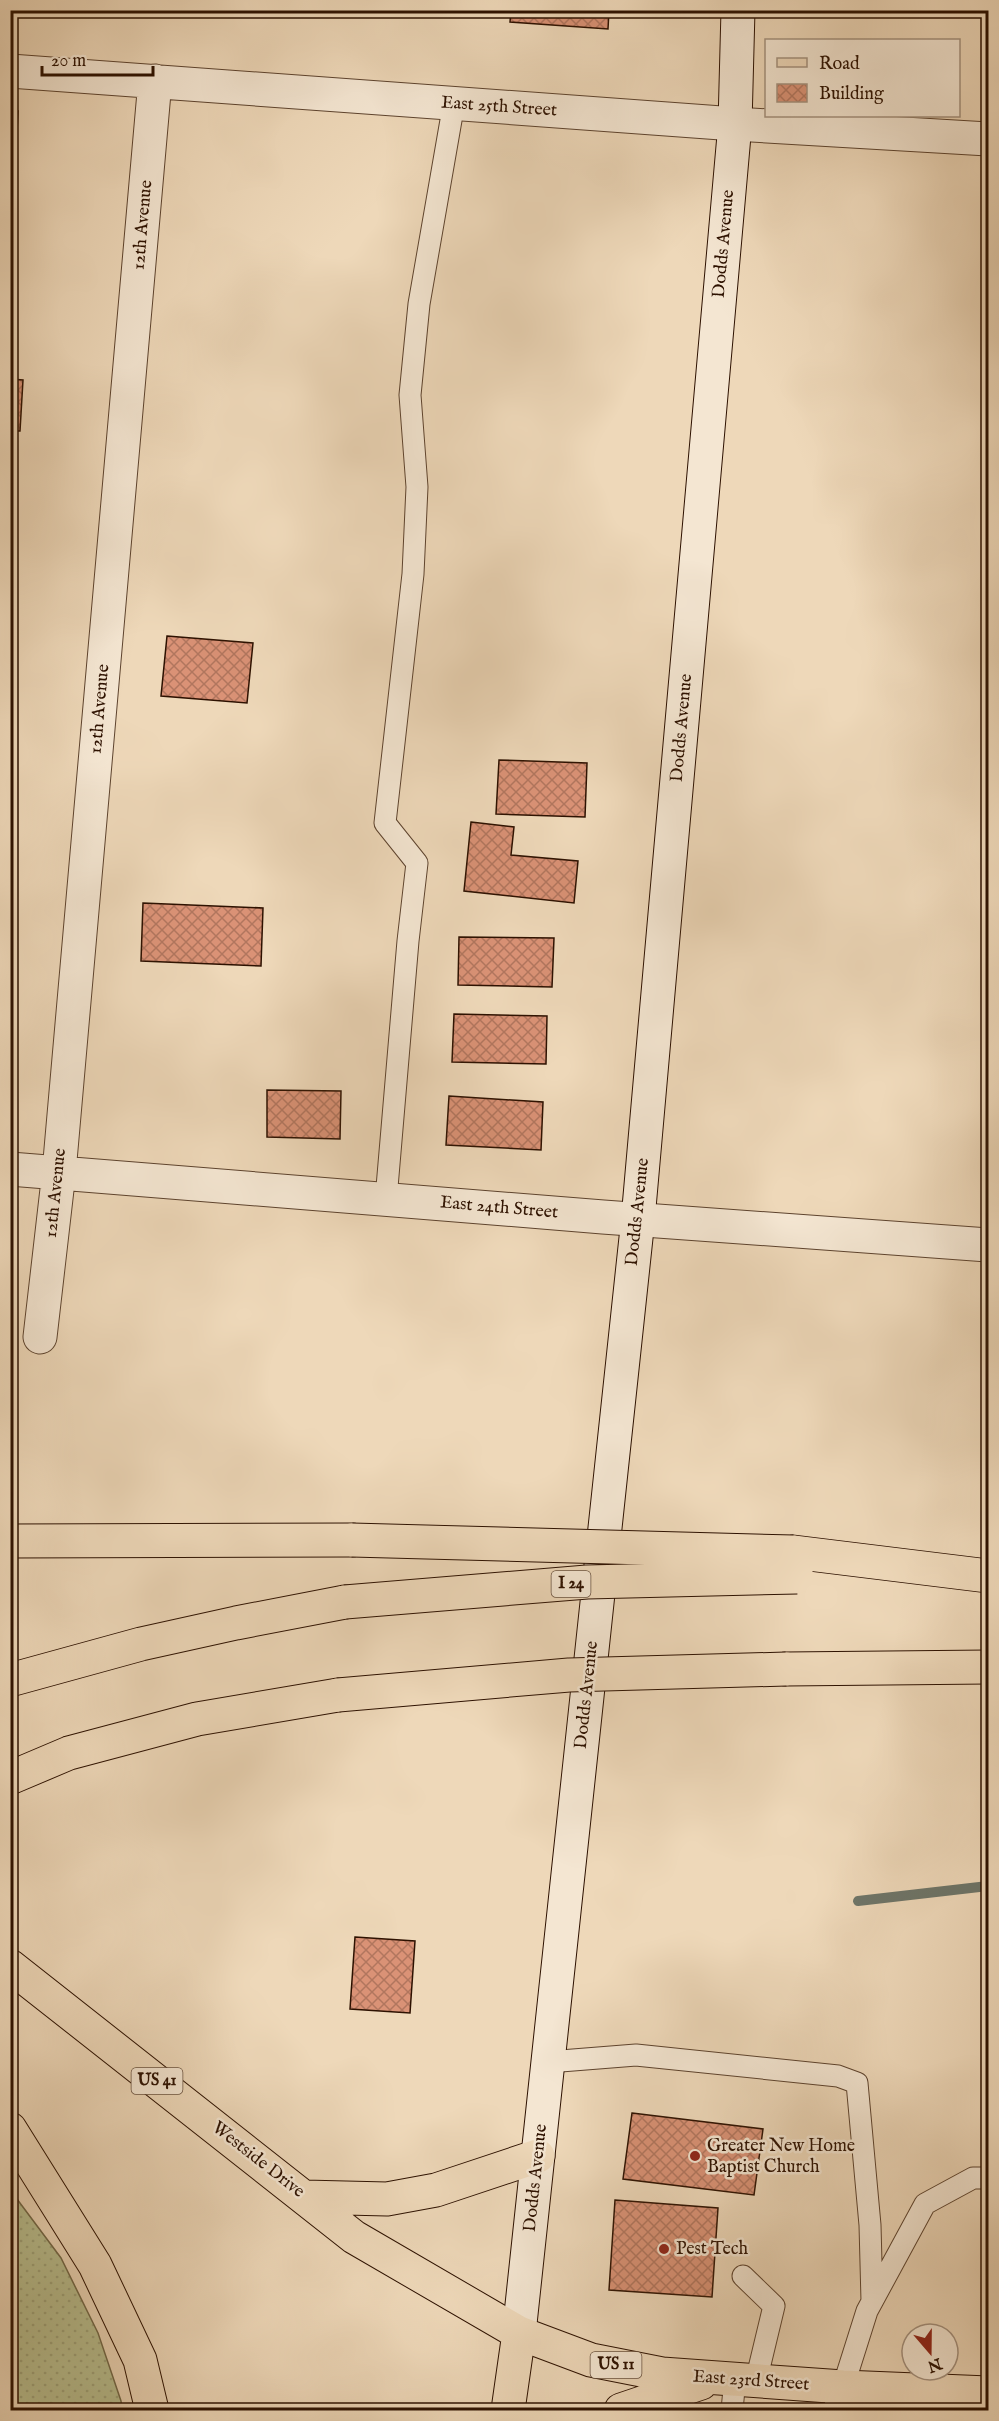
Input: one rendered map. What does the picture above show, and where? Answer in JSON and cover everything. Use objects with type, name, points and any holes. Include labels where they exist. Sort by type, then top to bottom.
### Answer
[{"type":"main road","points":[[10,1542],[352,1540],[795,1564]]},
{"type":"main road","name":"I 24","points":[[10,1680],[141,1644],[345,1602],[795,1564],[988,1576]]},
{"type":"main road","points":[[10,1778],[69,1753],[197,1719],[338,1695],[568,1675],[786,1669],[988,1667]]},
{"type":"main road","name":"Westside Drive","points":[[10,1966],[354,2237],[519,2333]]},
{"type":"main road","points":[[10,2129],[95,2265],[140,2360],[152,2410]]},
{"type":"main road","points":[[304,2197],[387,2199],[436,2190],[538,2156]]},
{"type":"main road","name":"East 23rd Street","points":[[519,2333],[591,2360],[735,2387],[842,2399],[932,2401],[988,2393]]},
{"type":"main road","name":"Dodds Avenue","points":[[508,2410],[519,2333]]},
{"type":"main road","points":[[621,2410],[735,2387]]},
{"type":"street","name":"Dodds Avenue","points":[[519,2333],[638,1219],[735,124],[738,10]]},
{"type":"street","name":"East 25th Street","points":[[10,71],[735,124],[988,139]]},
{"type":"street","name":"12th Avenue","points":[[40,1336],[59,1172],[155,81]]},
{"type":"street","name":"East 24th Street","points":[[10,1169],[988,1245]]},
{"type":"lane","points":[[386,1199],[417,863],[385,823],[413,574],[417,487],[410,395],[419,304],[454,104]]},
{"type":"lane","points":[[548,2062],[636,2055],[838,2076],[857,2083],[870,2225],[872,2301]]},
{"type":"lane","points":[[842,2399],[862,2325],[872,2301],[925,2204],[973,2178],[988,2178]]},
{"type":"lane","points":[[735,2387],[774,2306],[743,2276]]},
{"type":"green space","points":[[11,2191],[61,2258],[98,2333],[122,2410],[11,2410]]},
{"type":"building","points":[[511,10],[609,10],[608,29],[510,22]]},
{"type":"building","points":[[10,110],[18,111],[15,173],[10,173]]},
{"type":"building","points":[[10,379],[23,380],[20,431],[10,431]]},
{"type":"building","points":[[167,636],[253,643],[247,703],[161,696]]},
{"type":"building","points":[[499,760],[587,763],[585,817],[496,814]]},
{"type":"building","points":[[471,822],[514,827],[511,855],[578,861],[574,903],[464,891]]},
{"type":"building","points":[[143,903],[263,908],[261,966],[141,961]]},
{"type":"building","points":[[459,937],[554,938],[552,987],[458,985]]},
{"type":"building","points":[[454,1014],[547,1016],[546,1064],[452,1062]]},
{"type":"building","points":[[267,1090],[341,1091],[340,1139],[267,1137]]},
{"type":"building","points":[[449,1096],[543,1102],[541,1150],[446,1145]]},
{"type":"building","points":[[355,1937],[415,1941],[410,2013],[350,2009]]},
{"type":"building","points":[[983,1955],[988,1955],[988,2047],[982,2047]]},
{"type":"building","points":[[632,2113],[763,2129],[754,2195],[623,2179]]},
{"type":"building","name":"Pest Tech","points":[[615,2200],[718,2208],[712,2297],[609,2290]]},
{"type":"waterway","points":[[858,1901],[988,1886]]},
{"type":"place","name":"Greater New Home Baptist Church","points":[[695,2156]]},
{"type":"place","name":"Pest Tech","points":[[664,2249]]}]
